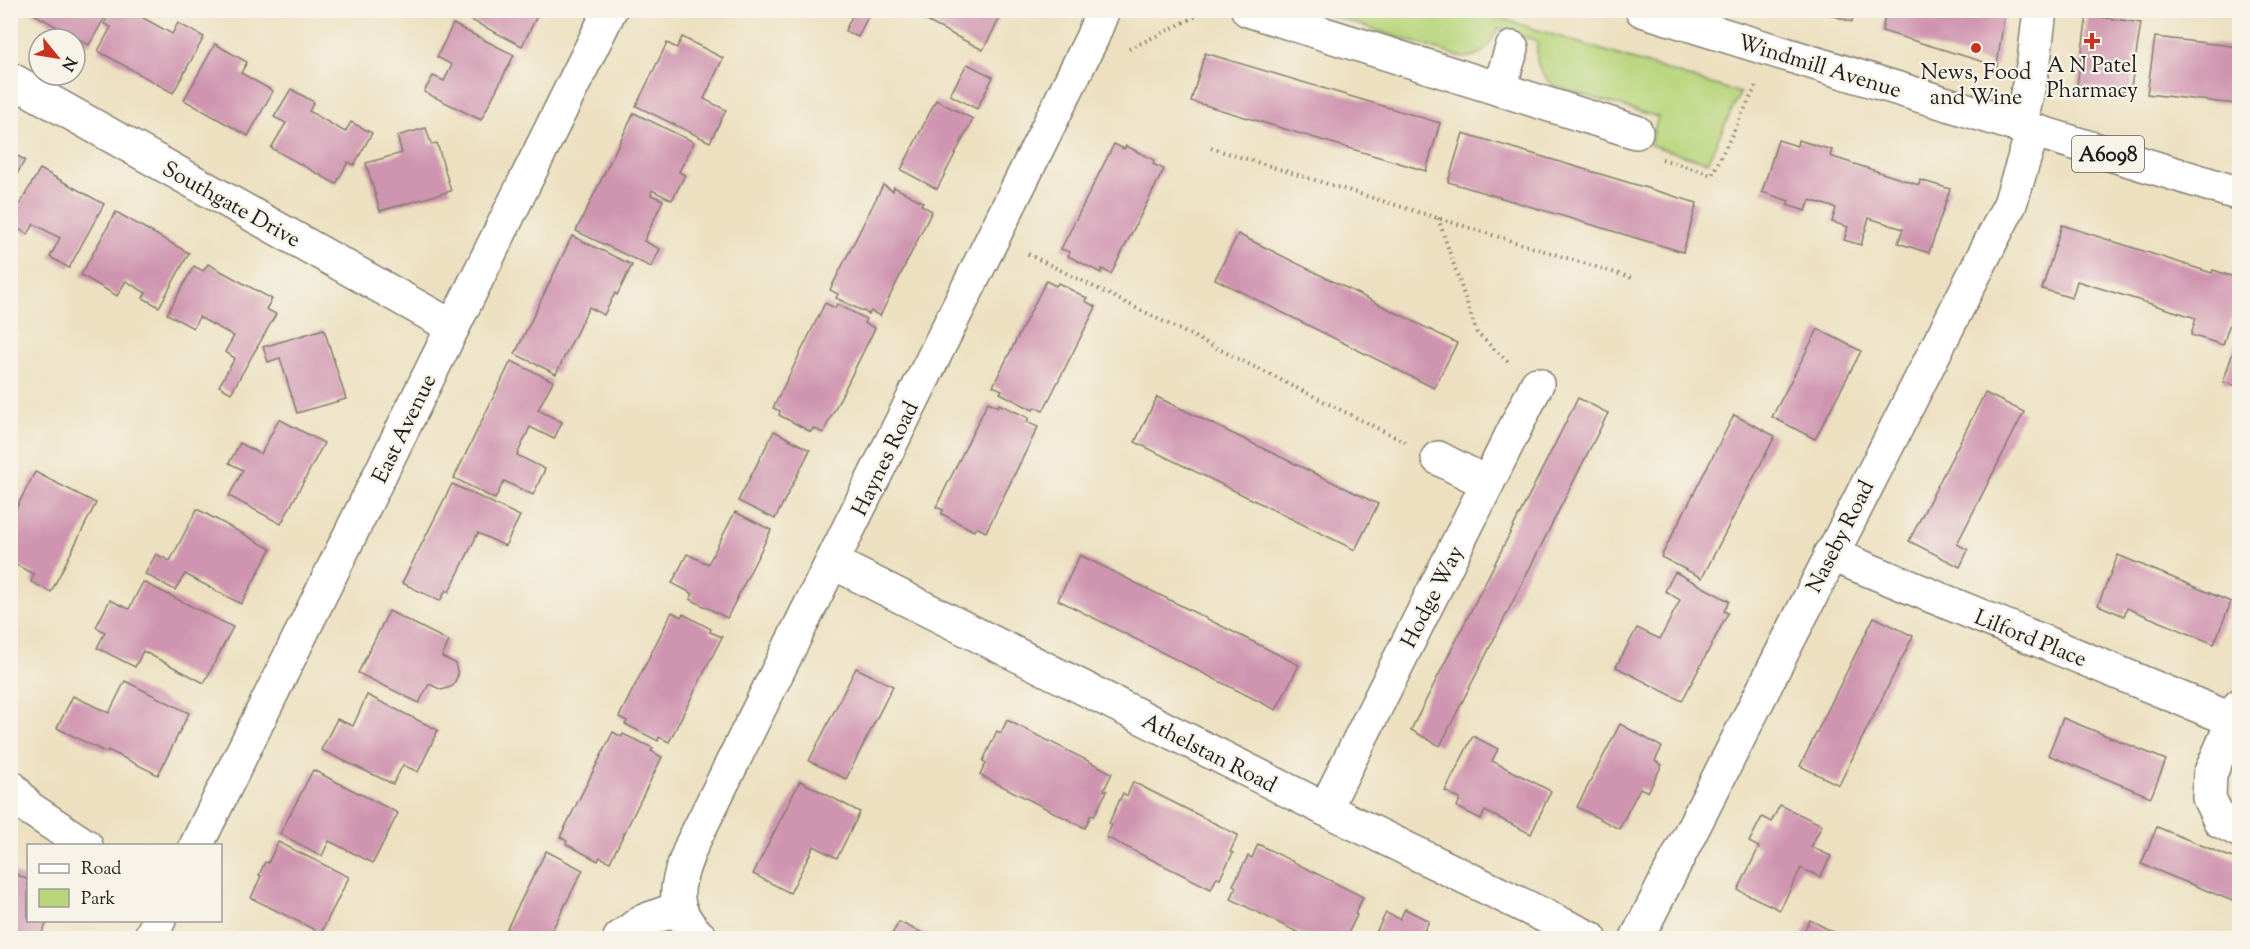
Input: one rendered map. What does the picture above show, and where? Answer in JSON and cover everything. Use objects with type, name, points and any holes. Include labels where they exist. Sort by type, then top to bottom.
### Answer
[{"type":"street","name":"East Avenue","points":[[197,844],[610,10]]},
{"type":"street","name":"Haynes Road","points":[[679,908],[678,879],[692,844],[1092,38],[1103,10]]},
{"type":"street","points":[[1248,10],[1636,132]]},
{"type":"street","name":"Windmill Avenue","points":[[1642,10],[2240,195]]},
{"type":"street","name":"Naseby Road","points":[[1636,939],[2010,204],[2027,128],[2040,10]]},
{"type":"street","points":[[1498,89],[1512,48]]},
{"type":"street","name":"Southgate Drive","points":[[10,79],[453,327]]},
{"type":"street","name":"Hodge Way","points":[[1325,809],[1487,483],[1524,375]]},
{"type":"street","points":[[1438,458],[1487,483]]},
{"type":"street","name":"Lilford Place","points":[[1830,554],[2236,712],[2210,774],[2209,798],[2220,821],[2240,831]]},
{"type":"street","name":"Athelstan Road","points":[[832,562],[1590,939]]},
{"type":"street","points":[[10,786],[29,808],[83,844]]},
{"type":"street","points":[[620,939],[641,922],[679,908],[689,927],[701,939]]},
{"type":"street","points":[[150,939],[158,922]]},
{"type":"path","points":[[1121,53],[1199,15]]},
{"type":"path","points":[[1657,157],[1712,174],[1756,86]]},
{"type":"path","points":[[1211,148],[1635,279]]},
{"type":"path","points":[[1437,218],[1477,333],[1524,375]]},
{"type":"path","points":[[1022,252],[1438,458]]},
{"type":"green space","points":[[1316,11],[1477,11],[1740,93],[1707,162],[1650,145],[1658,117],[1554,86],[1538,66],[1537,41],[1498,28],[1486,49],[1477,55],[1464,58]]},
{"type":"building","points":[[27,10],[109,10],[89,45],[87,44],[87,27],[57,27]]},
{"type":"building","points":[[112,10],[141,10],[138,15],[172,34],[178,23],[204,37],[173,93],[98,51],[111,27],[104,24]]},
{"type":"building","points":[[463,10],[540,10],[522,46],[461,15]]},
{"type":"building","points":[[855,10],[871,10],[858,37],[845,31]]},
{"type":"building","points":[[905,10],[1004,10],[983,50]]},
{"type":"building","points":[[1817,10],[1854,10],[1852,22]]},
{"type":"building","points":[[1886,10],[2005,10],[1997,66],[1882,31]]},
{"type":"building","points":[[2087,15],[2141,23],[2130,93],[2077,85]]},
{"type":"building","points":[[453,24],[514,55],[481,120],[424,92],[433,76],[444,81],[452,65],[437,57]]},
{"type":"building","points":[[682,37],[723,58],[704,99],[726,110],[710,142],[636,106],[667,43],[677,48]]},
{"type":"building","points":[[2155,37],[2240,47],[2240,74],[2236,104],[2147,94]]},
{"type":"building","points":[[215,44],[247,62],[241,73],[273,91],[248,136],[184,100]]},
{"type":"building","points":[[1205,53],[1440,123],[1426,171],[1191,101]]},
{"type":"building","points":[[967,64],[993,77],[977,109],[950,95]]},
{"type":"building","points":[[291,89],[314,102],[309,111],[345,132],[351,122],[372,133],[354,165],[348,162],[336,184],[271,148],[286,123],[274,117]]},
{"type":"building","points":[[936,100],[973,119],[937,189],[901,170]]},
{"type":"building","points":[[634,113],[694,142],[679,172],[685,175],[672,200],[652,190],[651,195],[663,200],[644,241],[660,249],[651,267],[576,231]]},
{"type":"building","points":[[426,128],[431,144],[437,143],[451,191],[380,211],[366,163],[402,153],[397,136]]},
{"type":"building","points":[[1463,133],[1697,203],[1683,252],[1448,182]]},
{"type":"building","points":[[1778,140],[1797,146],[1798,140],[1832,150],[1830,156],[1919,185],[1920,180],[1950,189],[1929,253],[1898,243],[1903,229],[1869,218],[1861,245],[1844,240],[1848,227],[1832,222],[1836,208],[1810,200],[1806,211],[1787,205],[1789,201],[1762,192]]},
{"type":"building","points":[[1114,144],[1124,149],[1126,146],[1154,160],[1153,164],[1164,169],[1111,274],[1102,269],[1101,273],[1068,256],[1070,252],[1061,249]]},
{"type":"building","points":[[10,152],[25,160],[10,186]]},
{"type":"building","points":[[40,169],[104,204],[69,268],[50,257],[60,238],[34,224],[28,234],[10,225],[10,221]]},
{"type":"building","points":[[883,185],[893,191],[894,187],[923,202],[921,205],[932,211],[880,316],[871,311],[869,314],[836,298],[838,294],[830,290]]},
{"type":"building","points":[[116,212],[189,253],[159,307],[143,298],[146,293],[126,281],[117,296],[81,275]]},
{"type":"building","points":[[2062,225],[2212,273],[2213,270],[2240,279],[2240,291],[2223,345],[2191,335],[2196,318],[2077,281],[2072,298],[2042,289]]},
{"type":"building","points":[[1238,234],[1457,343],[1434,388],[1215,279]]},
{"type":"building","points":[[572,236],[632,265],[604,315],[589,307],[556,374],[515,354]]},
{"type":"building","points":[[208,264],[272,299],[266,309],[276,314],[231,393],[219,386],[235,358],[225,352],[234,336],[199,317],[193,328],[167,314],[194,266],[203,271]]},
{"type":"building","points":[[1046,281],[1056,286],[1058,283],[1087,298],[1085,301],[1096,307],[1043,411],[1035,407],[1033,410],[1000,393],[1002,390],[993,386]]},
{"type":"building","points":[[825,303],[835,308],[837,304],[866,319],[864,323],[875,328],[823,433],[813,428],[811,432],[779,415],[780,411],[773,408]]},
{"type":"building","points":[[324,329],[346,399],[297,413],[280,358],[268,362],[263,347]]},
{"type":"building","points":[[1818,329],[1861,351],[1815,439],[1772,417]]},
{"type":"building","points":[[2237,340],[2240,341],[2240,387],[2223,382]]},
{"type":"building","points":[[511,361],[553,381],[538,410],[562,422],[554,439],[530,427],[517,455],[545,469],[533,495],[504,481],[495,499],[454,478]]},
{"type":"building","points":[[1985,393],[2024,412],[1957,544],[1968,550],[1960,567],[1909,541]]},
{"type":"building","points":[[1157,397],[1378,504],[1355,550],[1135,442]]},
{"type":"building","points":[[1578,398],[1608,413],[1440,746],[1411,730]]},
{"type":"building","points":[[988,402],[998,407],[999,404],[1029,418],[1027,422],[1038,427],[986,532],[976,527],[974,531],[942,514],[943,510],[936,507]]},
{"type":"building","points":[[1734,415],[1775,436],[1702,578],[1661,557]]},
{"type":"building","points":[[279,419],[324,443],[281,524],[229,496],[243,470],[229,463],[240,443],[261,454]]},
{"type":"building","points":[[774,431],[810,450],[775,519],[738,501]]},
{"type":"building","points":[[35,472],[96,503],[51,592],[31,582],[34,574],[10,562],[10,520]]},
{"type":"building","points":[[452,484],[520,516],[505,546],[478,533],[449,592],[446,590],[440,601],[402,583]]},
{"type":"building","points":[[197,509],[271,549],[241,604],[185,574],[175,590],[145,574],[156,554],[170,561]]},
{"type":"building","points":[[735,512],[771,530],[727,618],[690,599],[693,594],[672,583],[687,554],[708,564]]},
{"type":"building","points":[[1080,555],[1299,665],[1276,710],[1058,600]]},
{"type":"building","points":[[2118,555],[2231,602],[2214,644],[2127,608],[2124,616],[2098,605]]},
{"type":"building","points":[[1675,572],[1729,601],[1724,611],[1728,613],[1682,701],[1616,667],[1637,628],[1660,639],[1680,600],[1665,591]]},
{"type":"building","points":[[143,582],[233,627],[204,683],[143,651],[135,667],[97,648],[105,632],[96,627],[110,600],[129,609]]},
{"type":"building","points":[[389,611],[449,641],[442,657],[455,663],[458,675],[453,686],[442,690],[429,684],[419,703],[358,673]]},
{"type":"building","points":[[672,612],[681,617],[683,614],[722,637],[669,742],[659,737],[658,741],[625,724],[627,721],[619,717]]},
{"type":"building","points":[[1874,617],[1913,636],[1839,785],[1800,766]]},
{"type":"building","points":[[856,668],[893,686],[846,779],[809,761]]},
{"type":"building","points":[[125,681],[189,713],[158,775],[57,728],[73,696],[109,713]]},
{"type":"building","points":[[367,695],[438,730],[418,772],[403,765],[393,784],[321,750],[337,719],[353,726]]},
{"type":"building","points":[[2063,718],[2166,760],[2151,797],[2048,755]]},
{"type":"building","points":[[1007,720],[1112,773],[1104,790],[1107,791],[1085,828],[980,775],[986,763],[983,761],[997,731],[1001,733]]},
{"type":"building","points":[[1620,724],[1662,747],[1655,761],[1662,765],[1648,792],[1640,788],[1619,829],[1577,807]]},
{"type":"building","points":[[613,732],[622,737],[623,734],[653,748],[651,751],[662,757],[610,862],[600,857],[598,861],[566,844],[567,841],[560,837]]},
{"type":"building","points":[[1473,736],[1498,749],[1492,761],[1551,791],[1531,834],[1485,811],[1481,819],[1457,807],[1460,799],[1445,791]]},
{"type":"building","points":[[313,770],[398,813],[373,863],[329,841],[322,856],[280,834]]},
{"type":"building","points":[[800,781],[860,812],[837,858],[814,846],[790,893],[753,874]]},
{"type":"building","points":[[1133,782],[1238,835],[1230,852],[1233,853],[1220,878],[1217,877],[1211,889],[1106,837],[1112,825],[1109,823],[1123,793],[1127,796]]},
{"type":"building","points":[[1780,805],[1822,825],[1811,847],[1831,856],[1820,877],[1801,868],[1780,910],[1738,890],[1759,847],[1749,842],[1762,817],[1771,822]]},
{"type":"building","points":[[2157,827],[2240,861],[2240,904],[2141,864]]},
{"type":"building","points":[[278,842],[349,877],[321,933],[251,898],[265,862],[268,863]]},
{"type":"building","points":[[1258,844],[1363,897],[1346,938],[1309,938],[1231,899],[1236,887],[1233,885],[1248,856],[1252,858]]},
{"type":"building","points":[[546,851],[583,870],[548,938],[502,938]]},
{"type":"building","points":[[10,871],[27,880],[27,922],[47,922],[39,938],[10,938]]},
{"type":"building","points":[[1405,909],[1429,921],[1424,931],[1439,938],[1373,938],[1386,913],[1400,919]]},
{"type":"building","points":[[1810,920],[1845,938],[1800,938]]},
{"type":"building","points":[[899,922],[933,938],[890,938]]},
{"type":"place","name":"A N Patel Pharmacy","points":[[2092,41]]},
{"type":"place","name":"News, Food and Wine","points":[[1976,48]]}]
